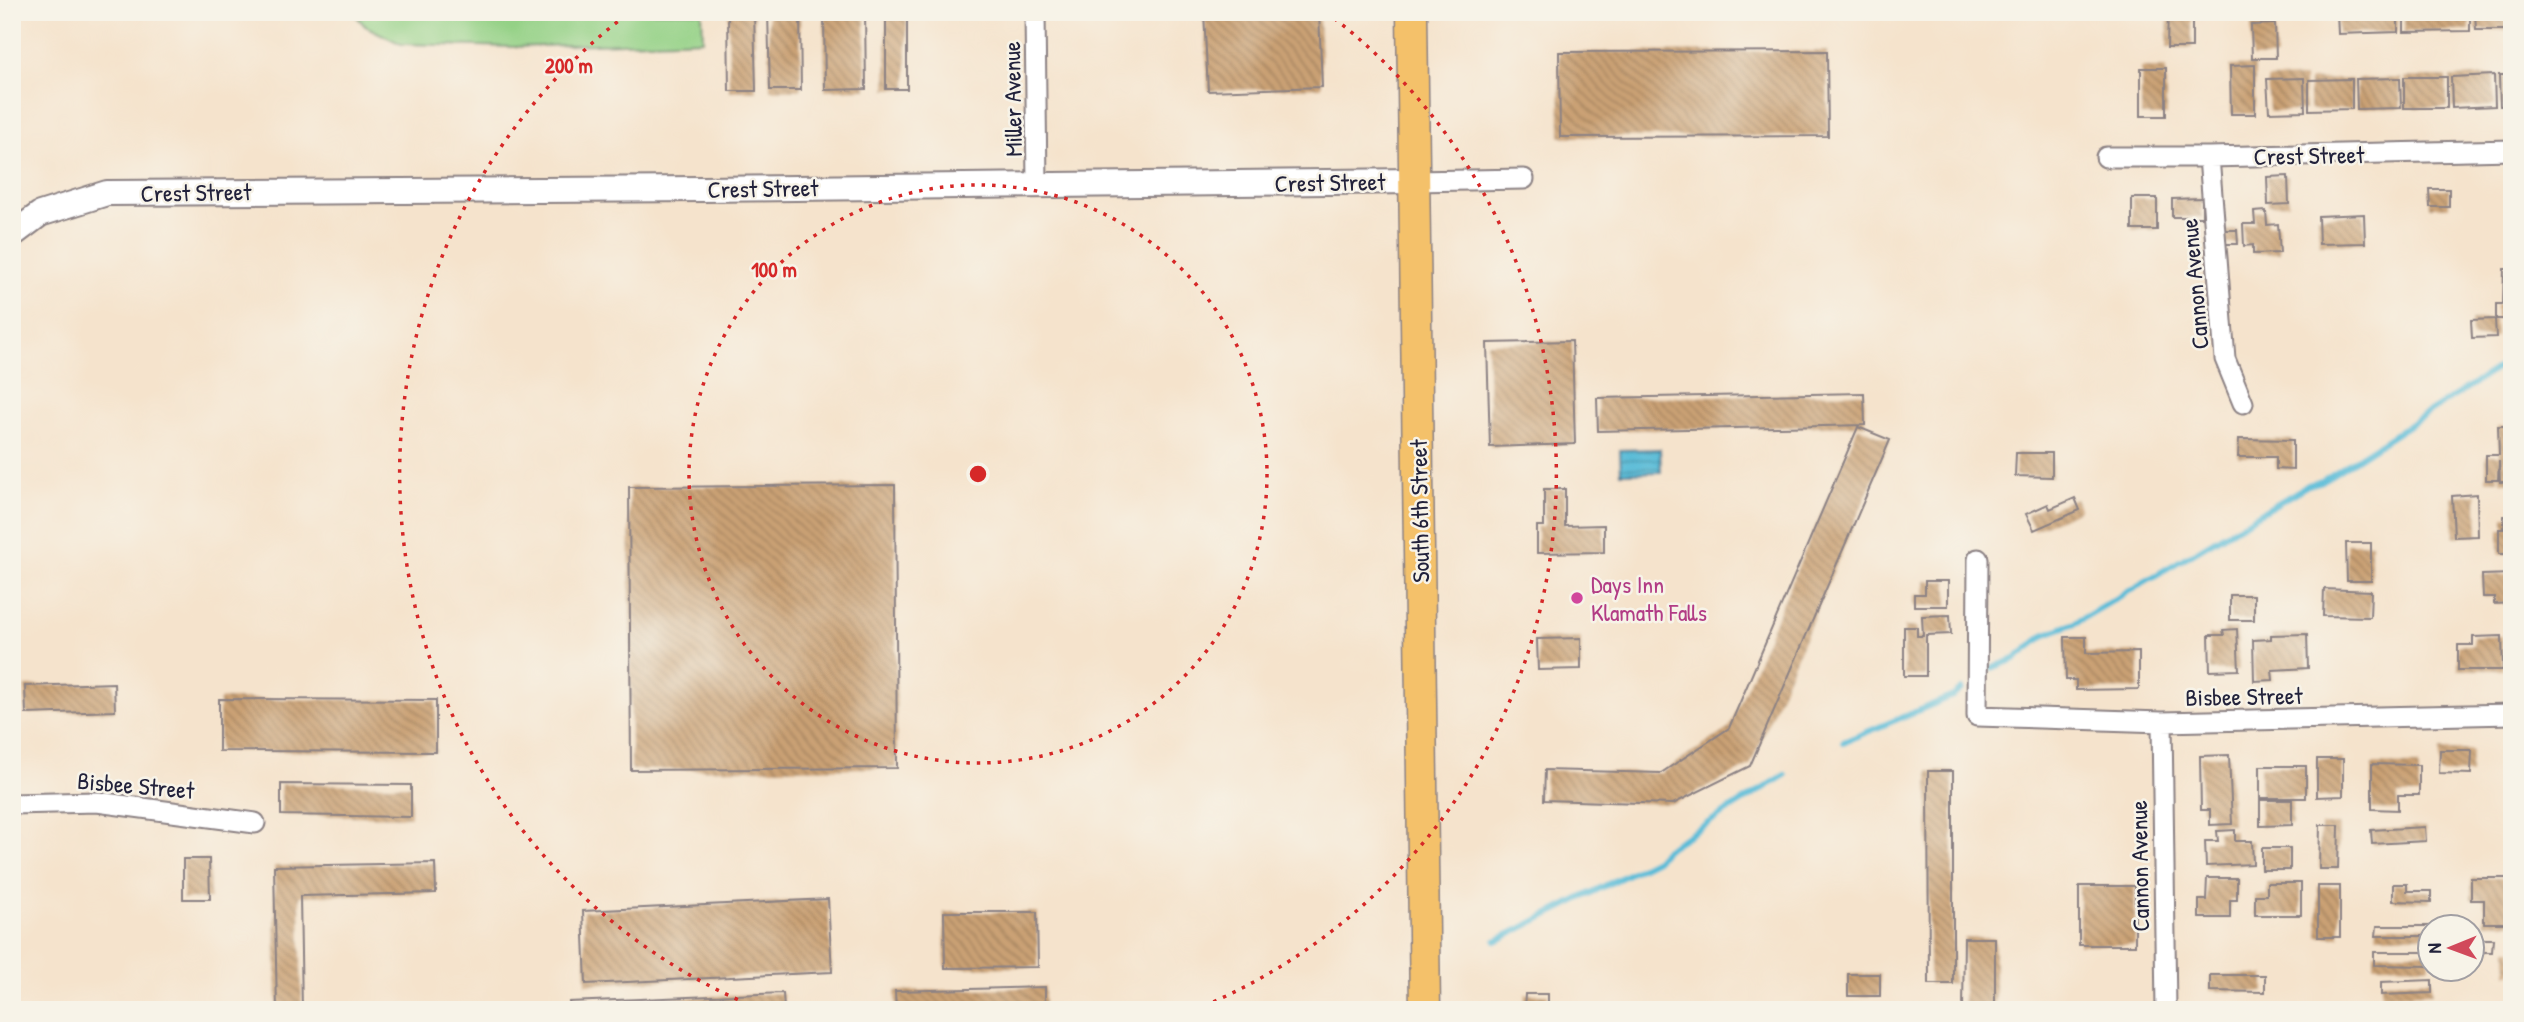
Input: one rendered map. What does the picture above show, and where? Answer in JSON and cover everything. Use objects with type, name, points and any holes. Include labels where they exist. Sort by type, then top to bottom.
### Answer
[{"type":"main road","name":"South 6th Street","points":[[1412,12],[1425,1010]]},
{"type":"street","name":"Miller Avenue","points":[[1035,12],[1037,185]]},
{"type":"street","name":"Crest Street","points":[[2106,157],[2208,158],[2512,150]]},
{"type":"street","name":"Cannon Avenue","points":[[2208,158],[2225,359],[2243,403]]},
{"type":"street","name":"Crest Street","points":[[12,235],[40,214],[107,193],[1524,178]]},
{"type":"street","name":"Bisbee Street","points":[[1978,559],[1977,716],[2162,722],[2512,713]]},
{"type":"street","name":"Cannon Avenue","points":[[2162,722],[2166,1010]]},
{"type":"street","name":"Bisbee Street","points":[[12,804],[97,802],[255,823]]},
{"type":"green space","points":[[353,12],[702,12],[703,40],[514,47],[401,44],[365,26]]},
{"type":"water","points":[[1660,449],[1661,472],[1621,473],[1620,450]]},
{"type":"building","points":[[728,12],[754,12],[756,91],[729,91]]},
{"type":"building","points":[[768,12],[800,12],[801,90],[770,90]]},
{"type":"building","points":[[824,12],[865,12],[866,89],[825,90]]},
{"type":"building","points":[[886,12],[907,12],[907,89],[886,89]]},
{"type":"building","points":[[1204,12],[1319,12],[1322,87],[1208,91]]},
{"type":"building","points":[[2168,12],[2192,12],[2192,48],[2167,48]]},
{"type":"building","points":[[2337,12],[2398,12],[2398,32],[2338,34]]},
{"type":"building","points":[[2404,12],[2470,12],[2470,31],[2404,32]]},
{"type":"building","points":[[2475,12],[2512,12],[2512,30],[2476,30]]},
{"type":"building","points":[[2275,24],[2276,58],[2252,58],[2251,25]]},
{"type":"building","points":[[1827,51],[1828,136],[1560,137],[1559,52]]},
{"type":"building","points":[[2255,65],[2255,114],[2231,114],[2230,66]]},
{"type":"building","points":[[2141,68],[2166,68],[2166,116],[2141,116]]},
{"type":"building","points":[[2494,75],[2495,106],[2452,108],[2451,77]]},
{"type":"building","points":[[2499,75],[2512,75],[2512,106],[2500,106]]},
{"type":"building","points":[[2404,77],[2447,77],[2447,108],[2404,108]]},
{"type":"building","points":[[2304,78],[2305,111],[2269,112],[2267,79]]},
{"type":"building","points":[[2400,78],[2401,108],[2357,109],[2356,79]]},
{"type":"building","points":[[2352,79],[2352,109],[2309,110],[2309,80]]},
{"type":"building","points":[[2288,176],[2289,204],[2268,205],[2267,177]]},
{"type":"building","points":[[2429,189],[2449,189],[2449,207],[2430,207]]},
{"type":"building","points":[[2132,198],[2157,198],[2157,230],[2132,230]]},
{"type":"building","points":[[2202,198],[2202,217],[2172,217],[2172,199]]},
{"type":"building","points":[[2266,211],[2267,225],[2278,224],[2280,253],[2253,254],[2253,245],[2244,246],[2243,224],[2255,224],[2254,212]]},
{"type":"building","points":[[2364,214],[2365,243],[2319,244],[2318,216]]},
{"type":"building","points":[[2221,230],[2237,230],[2238,244],[2222,244]]},
{"type":"building","points":[[2504,269],[2512,269],[2512,319],[2496,319],[2496,304],[2503,304]]},
{"type":"building","points":[[2495,319],[2496,337],[2472,338],[2471,320]]},
{"type":"building","points":[[1572,341],[1575,444],[1490,447],[1487,343]]},
{"type":"building","points":[[1864,393],[1865,425],[1598,431],[1597,398]]},
{"type":"building","points":[[2498,426],[2512,426],[2512,482],[2500,482],[2499,461],[2498,480],[2486,480],[2486,455],[2499,455]]},
{"type":"building","points":[[1858,427],[1890,440],[1750,766],[1673,804],[1544,800],[1545,770],[1661,773],[1729,728]]},
{"type":"building","points":[[2239,439],[2293,440],[2293,470],[2276,469],[2276,457],[2238,457]]},
{"type":"building","points":[[2016,453],[2052,453],[2052,477],[2015,476]]},
{"type":"building","points":[[895,485],[897,768],[631,770],[629,487]]},
{"type":"building","points":[[1544,489],[1565,489],[1565,526],[1604,525],[1604,552],[1537,553],[1537,526],[1544,526]]},
{"type":"building","points":[[2477,494],[2478,536],[2454,537],[2452,496]]},
{"type":"building","points":[[2075,498],[2080,510],[2034,530],[2026,514],[2048,504],[2050,509]]},
{"type":"building","points":[[2504,516],[2512,516],[2512,554],[2499,554],[2499,529],[2504,529]]},
{"type":"building","points":[[2346,543],[2371,543],[2371,581],[2347,581]]},
{"type":"building","points":[[2512,574],[2512,603],[2494,604],[2494,597],[2483,597],[2482,575]]},
{"type":"building","points":[[1925,581],[1948,581],[1948,606],[1914,606],[1914,594],[1925,594]]},
{"type":"building","points":[[2324,589],[2371,591],[2370,617],[2323,616]]},
{"type":"building","points":[[2230,595],[2254,595],[2254,620],[2230,620]]},
{"type":"building","points":[[1950,615],[1951,634],[1926,635],[1926,676],[1904,676],[1904,627],[1917,627],[1917,636],[1923,636],[1922,616]]},
{"type":"building","points":[[2237,629],[2239,670],[2210,671],[2209,635],[2224,635],[2223,630]]},
{"type":"building","points":[[2307,634],[2308,668],[2272,670],[2273,680],[2254,681],[2253,640],[2271,639],[2271,635]]},
{"type":"building","points":[[2502,636],[2503,670],[2458,670],[2458,645],[2473,645],[2473,637]]},
{"type":"building","points":[[2065,637],[2086,637],[2086,653],[2139,652],[2139,689],[2076,690],[2076,680],[2066,680]]},
{"type":"building","points":[[1581,638],[1581,669],[1538,670],[1537,639]]},
{"type":"building","points":[[114,683],[115,711],[26,714],[25,686]]},
{"type":"building","points":[[219,699],[436,700],[436,752],[219,751]]},
{"type":"building","points":[[2440,750],[2472,750],[2471,774],[2439,773]]},
{"type":"building","points":[[2229,755],[2232,824],[2210,825],[2210,810],[2201,810],[2200,756]]},
{"type":"building","points":[[2317,759],[2343,759],[2343,796],[2317,797]]},
{"type":"building","points":[[2372,764],[2419,765],[2419,795],[2398,795],[2398,810],[2372,809]]},
{"type":"building","points":[[2260,766],[2306,766],[2306,798],[2260,798]]},
{"type":"building","points":[[1928,771],[1953,771],[1953,984],[1929,984]]},
{"type":"building","points":[[281,784],[411,785],[411,817],[281,815]]},
{"type":"building","points":[[2260,800],[2292,800],[2292,825],[2260,826]]},
{"type":"building","points":[[2320,825],[2339,825],[2338,869],[2319,869]]},
{"type":"building","points":[[2425,827],[2426,841],[2372,844],[2371,830]]},
{"type":"building","points":[[2235,830],[2235,841],[2252,841],[2253,864],[2206,866],[2205,841],[2218,841],[2217,831]]},
{"type":"building","points":[[2262,848],[2290,848],[2290,870],[2262,870]]},
{"type":"building","points":[[183,859],[209,859],[210,899],[183,899]]},
{"type":"building","points":[[435,863],[436,893],[300,896],[302,1010],[277,1010],[274,866]]},
{"type":"building","points":[[2207,878],[2237,878],[2237,900],[2230,900],[2230,918],[2199,918],[2199,900],[2206,900]]},
{"type":"building","points":[[2471,878],[2512,878],[2512,923],[2486,923],[2484,900],[2471,900]]},
{"type":"building","points":[[2267,883],[2301,883],[2301,915],[2255,915],[2255,895],[2267,895]]},
{"type":"building","points":[[2393,884],[2407,884],[2407,891],[2431,891],[2431,902],[2393,901]]},
{"type":"building","points":[[2079,886],[2135,886],[2135,945],[2079,945]]},
{"type":"building","points":[[2318,886],[2340,886],[2340,937],[2318,937]]},
{"type":"building","points":[[828,899],[832,972],[586,984],[583,911]]},
{"type":"building","points":[[944,912],[1037,912],[1038,967],[945,968]]},
{"type":"building","points":[[2377,926],[2416,926],[2416,936],[2376,936]]},
{"type":"building","points":[[1964,938],[1995,938],[1995,1010],[1963,1010]]},
{"type":"building","points":[[2486,939],[2493,939],[2492,952],[2486,952]]},
{"type":"building","points":[[2507,949],[2512,949],[2512,974],[2507,974]]},
{"type":"building","points":[[2374,952],[2416,952],[2416,966],[2374,965]]},
{"type":"building","points":[[1848,974],[1880,974],[1880,996],[1848,996]]},
{"type":"building","points":[[2210,975],[2265,975],[2265,992],[2210,991]]},
{"type":"building","points":[[2416,981],[2416,984],[2432,984],[2432,993],[2381,995],[2381,982]]},
{"type":"building","points":[[1045,987],[1045,1010],[896,1010],[895,991]]},
{"type":"building","points":[[783,993],[784,1010],[570,1010],[569,1002]]},
{"type":"building","points":[[1525,994],[1548,994],[1548,1010],[1524,1010]]},
{"type":"waterway","points":[[1992,668],[2015,659],[2046,634],[2075,623],[2308,485],[2322,481],[2512,359]]},
{"type":"waterway","points":[[1843,742],[1953,696],[1962,689]]},
{"type":"waterway","points":[[1496,941],[1656,860],[1666,849],[1785,775]]},
{"type":"place","name":"Days Inn Klamath Falls","points":[[1577,598]]}]
